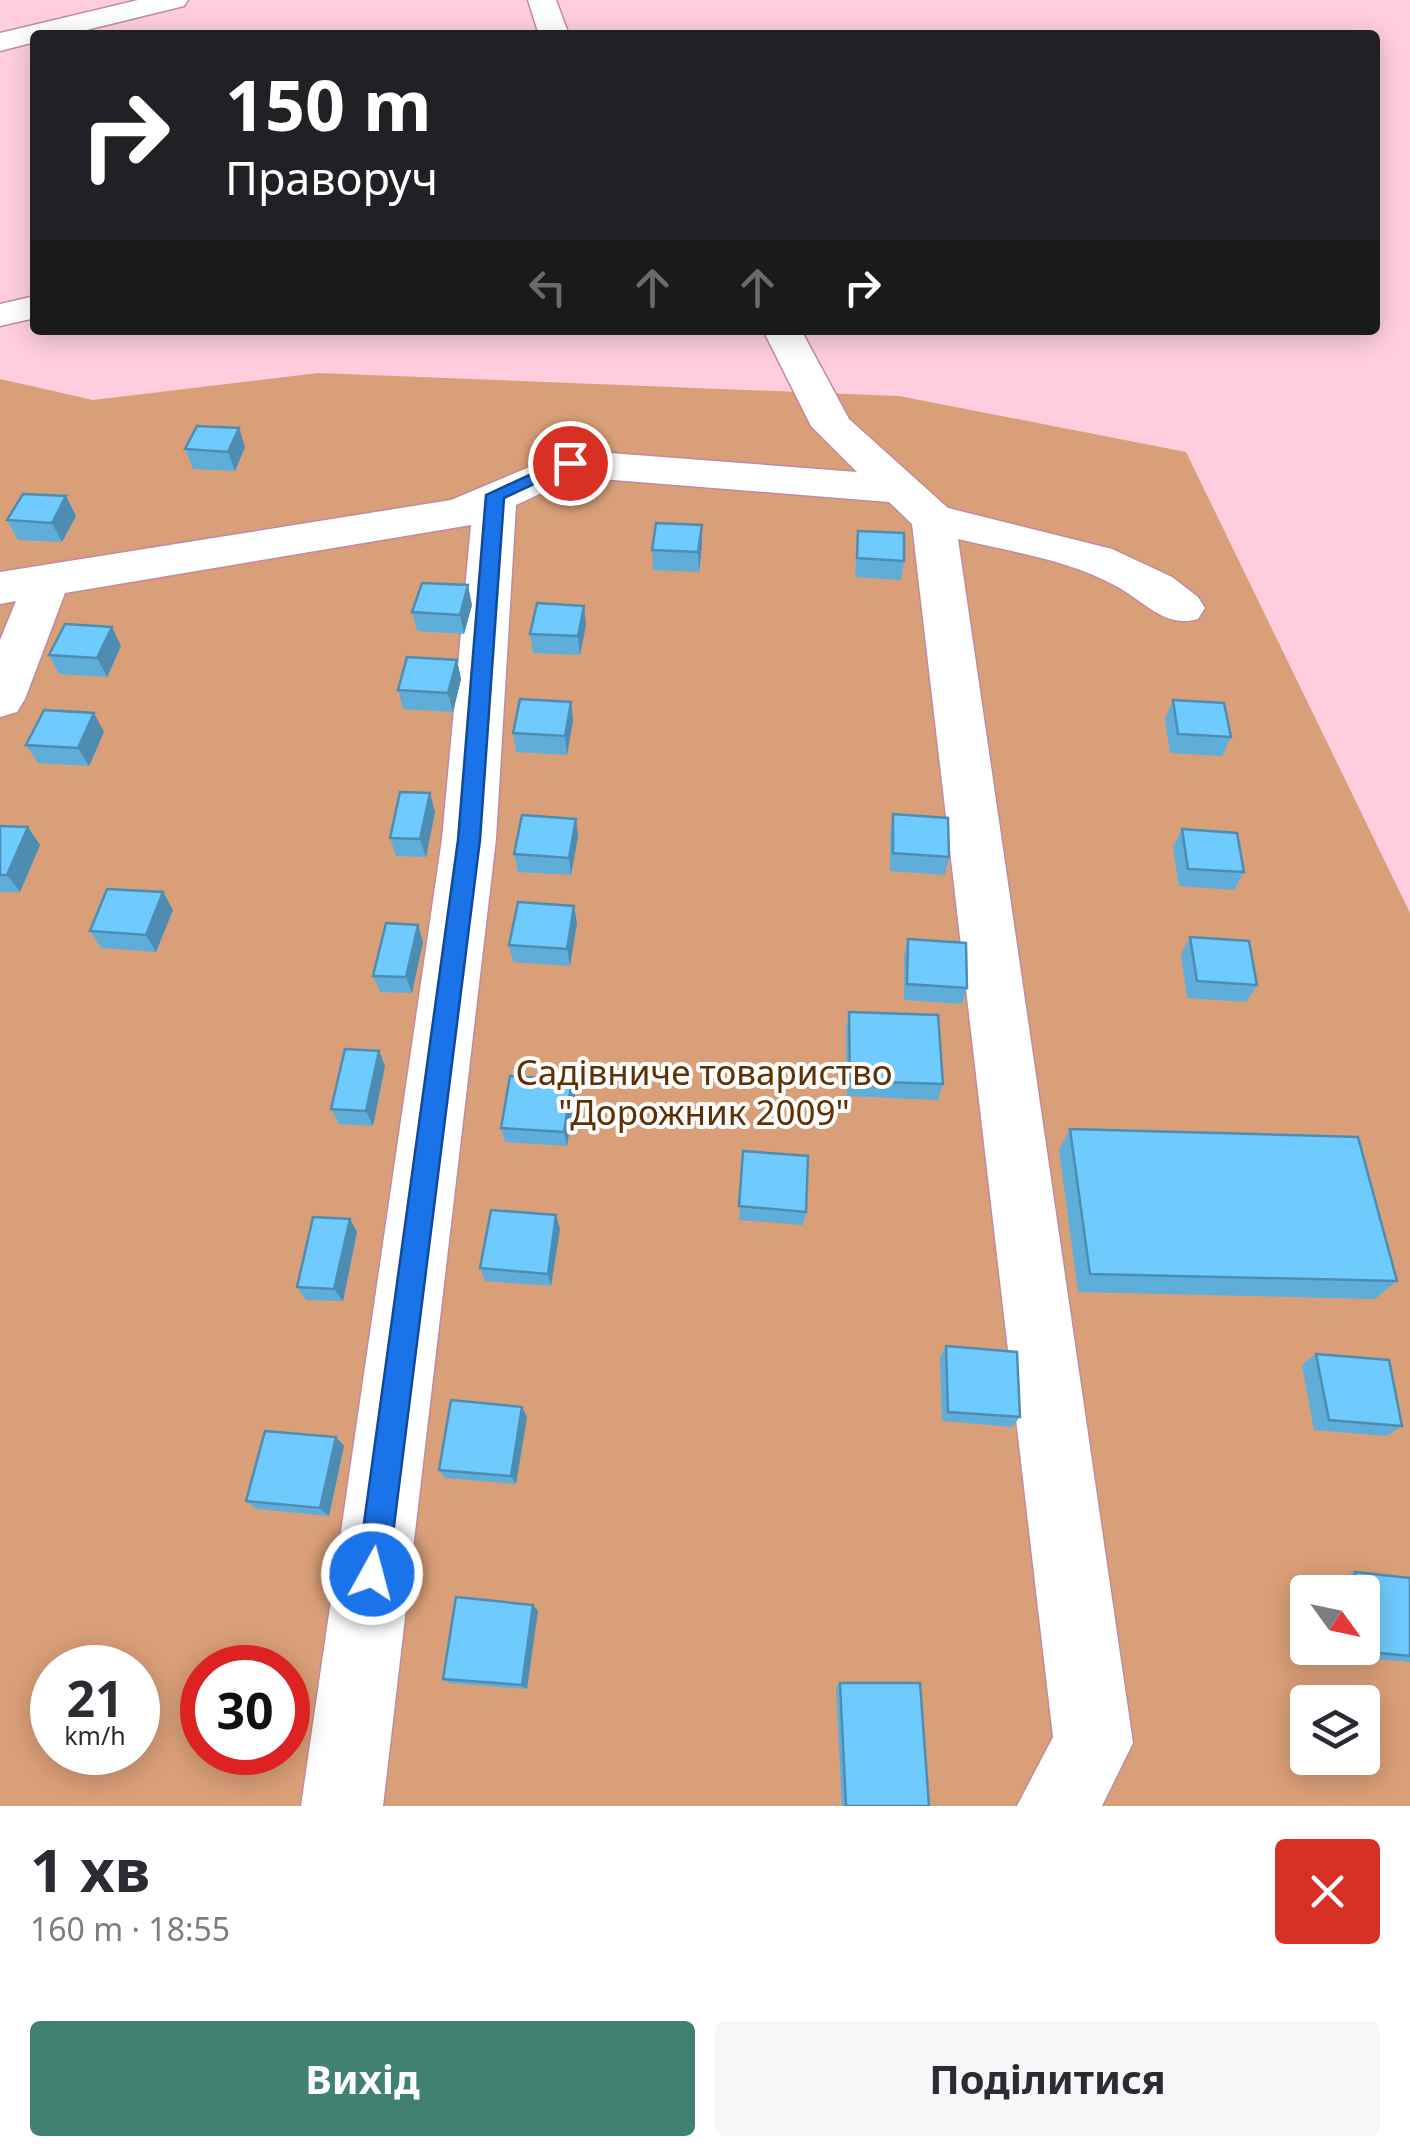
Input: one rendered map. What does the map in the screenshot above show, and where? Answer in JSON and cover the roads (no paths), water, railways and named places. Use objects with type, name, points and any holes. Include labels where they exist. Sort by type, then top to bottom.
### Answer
[{"type":"street","points":[[50,30],[174,0]]},
{"type":"street","points":[[542,0],[552,30]]},
{"type":"street","points":[[0,42],[30,35]]},
{"type":"street","points":[[0,315],[30,308]]},
{"type":"street","points":[[785,335],[832,426],[917,504],[1093,1743],[1058,1806]]},
{"type":"street","points":[[0,588],[461,514],[570,463],[917,504],[1108,563],[1155,584],[1182,608]]},
{"type":"street","points":[[342,1806],[469,840],[495,495]]},
{"type":"street","points":[[0,700],[47,581]]},
{"type":"park label","name":"Садівниче товариство \"Дорожник 2009\"","points":[[704,1093]]}]
